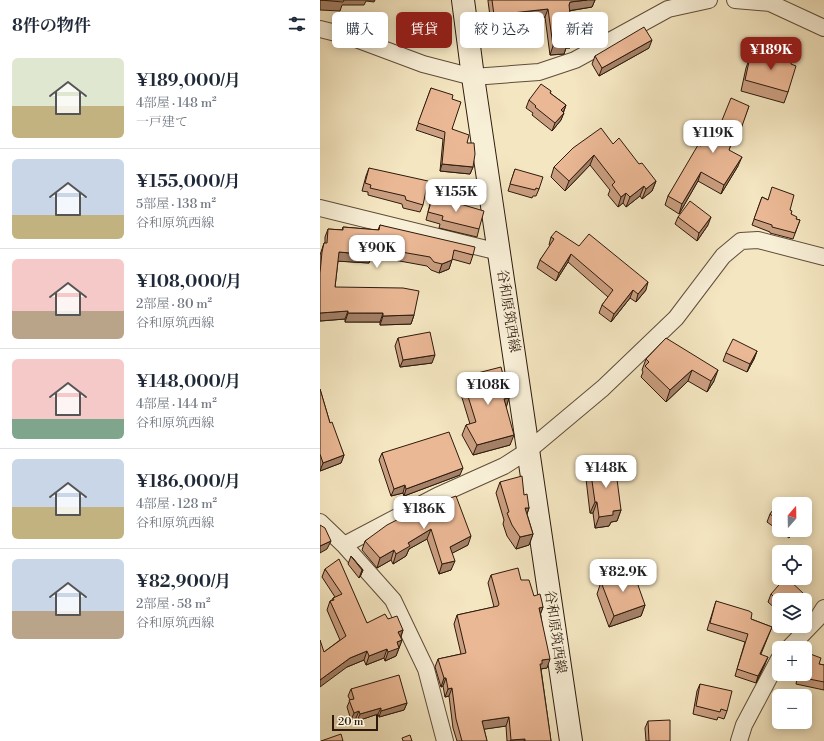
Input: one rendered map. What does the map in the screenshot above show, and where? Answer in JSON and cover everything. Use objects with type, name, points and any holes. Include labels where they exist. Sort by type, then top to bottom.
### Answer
[{"type":"main road","name":"谷和原筑西線","points":[[463,0],[473,77],[571,741]]},
{"type":"street","points":[[320,29],[348,36],[424,64],[473,77],[539,72],[575,60],[668,9],[709,0]]},
{"type":"street","points":[[735,0],[770,2],[824,28]]},
{"type":"street","points":[[320,208],[499,252]]},
{"type":"street","points":[[344,545],[437,496],[504,466],[529,450],[603,388],[676,318],[723,256],[741,241],[758,240],[824,257]]},
{"type":"street","points":[[320,522],[344,545],[393,600],[426,669],[445,741]]},
{"type":"street","points":[[795,641],[824,608]]},
{"type":"street","points":[[739,741],[744,725],[772,673]]},
{"type":"building","points":[[320,0],[344,0],[343,2]]},
{"type":"building","points":[[492,0],[587,0],[570,2],[570,12],[552,12],[552,39],[548,9],[521,12],[494,12]]},
{"type":"building","points":[[644,27],[652,40],[602,68],[595,56]]},
{"type":"building","points":[[753,53],[773,58],[775,53],[790,56],[792,58],[791,64],[796,66],[788,92],[745,80],[750,57],[752,57]]},
{"type":"building","points":[[541,84],[566,105],[561,110],[564,113],[555,123],[535,107],[536,106],[529,100]]},
{"type":"building","points":[[431,88],[453,95],[452,99],[461,102],[452,129],[469,135],[467,143],[474,143],[475,154],[473,167],[442,164],[445,132],[418,123]]},
{"type":"building","points":[[731,98],[749,106],[741,129],[737,128],[729,150],[742,157],[724,185],[701,172],[682,204],[668,196],[698,145],[701,146],[704,141],[712,145]]},
{"type":"building","points":[[601,128],[613,144],[619,138],[639,164],[642,163],[656,181],[646,189],[644,186],[630,197],[626,193],[621,197],[612,185],[615,182],[594,155],[569,181],[554,167],[573,148]]},
{"type":"building","points":[[369,168],[428,181],[423,205],[406,200],[405,196],[370,188],[371,185],[365,183]]},
{"type":"building","points":[[515,169],[543,177],[539,189],[536,188],[535,190],[510,184]]},
{"type":"building","points":[[772,187],[794,195],[790,210],[792,211],[791,214],[797,217],[796,219],[800,220],[795,233],[772,227],[772,225],[754,219],[762,197],[768,200]]},
{"type":"building","points":[[433,196],[484,211],[479,229],[442,220],[443,216],[428,212]]},
{"type":"building","points":[[690,201],[711,217],[699,233],[678,217]]},
{"type":"building","points":[[380,225],[475,247],[473,255],[454,250],[452,260],[442,264],[434,262],[430,257],[373,247],[372,255],[339,252],[335,287],[403,288],[419,291],[414,315],[383,316],[383,313],[348,313],[348,311],[320,313],[320,273],[322,252],[324,243],[327,243],[328,229],[343,230],[343,227],[379,230]]},
{"type":"building","points":[[556,231],[579,246],[589,234],[648,282],[638,294],[633,290],[614,314],[602,305],[613,290],[571,254],[559,273],[540,260],[554,239],[551,237]]},
{"type":"building","points":[[430,332],[435,355],[403,360],[398,338]]},
{"type":"building","points":[[666,338],[718,370],[711,381],[692,370],[670,390],[645,366],[649,362],[646,359]]},
{"type":"building","points":[[733,339],[757,351],[750,364],[726,353]]},
{"type":"building","points":[[501,367],[509,398],[504,399],[514,435],[477,445],[466,425],[476,422],[462,377]]},
{"type":"building","points":[[320,389],[330,423],[332,422],[344,455],[323,463],[320,454]]},
{"type":"building","points":[[449,432],[463,468],[406,489],[405,485],[394,489],[382,453]]},
{"type":"building","points":[[615,464],[621,510],[613,511],[613,515],[599,517],[597,502],[595,502],[590,467]]},
{"type":"building","points":[[522,476],[524,495],[527,494],[529,508],[525,508],[533,534],[520,537],[512,525],[507,513],[509,512],[500,482]]},
{"type":"building","points":[[456,496],[471,536],[450,547],[455,561],[442,564],[431,529],[408,543],[410,546],[396,554],[394,550],[380,558],[365,541],[387,525],[428,504],[428,506]]},
{"type":"building","points":[[320,525],[325,528],[331,541],[320,546]]},
{"type":"building","points":[[339,559],[367,623],[385,614],[388,619],[397,616],[403,630],[398,632],[402,640],[397,642],[399,648],[388,652],[387,649],[369,656],[367,651],[350,658],[320,680],[320,640],[324,652],[346,636],[330,601],[342,594],[325,569]]},
{"type":"building","points":[[518,568],[521,580],[529,580],[534,596],[540,594],[543,607],[539,608],[550,659],[542,660],[542,664],[540,664],[551,741],[525,741],[525,739],[511,740],[509,717],[482,721],[487,741],[462,741],[456,719],[452,688],[448,689],[446,678],[444,678],[438,659],[466,653],[457,615],[498,606],[499,604],[491,575]]},
{"type":"building","points":[[633,571],[645,605],[614,616],[601,582]]},
{"type":"building","points":[[779,585],[794,585],[803,593],[772,593],[772,595],[771,594]]},
{"type":"building","points":[[716,601],[749,611],[752,613],[751,619],[772,627],[760,654],[768,657],[758,676],[737,669],[748,634],[710,623]]},
{"type":"building","points":[[812,655],[821,658],[819,664],[824,665],[824,682],[812,680]]},
{"type":"building","points":[[399,675],[407,703],[381,711],[381,708],[360,714],[359,711],[354,713],[349,700],[354,699],[351,689]]},
{"type":"building","points":[[700,684],[732,691],[727,711],[721,709],[720,712],[696,706]]},
{"type":"building","points":[[670,720],[670,741],[649,741],[648,721]]},
{"type":"building","points":[[341,734],[343,741],[321,741]]},
{"type":"building","points":[[410,735],[412,741],[403,741],[402,738]]}]
